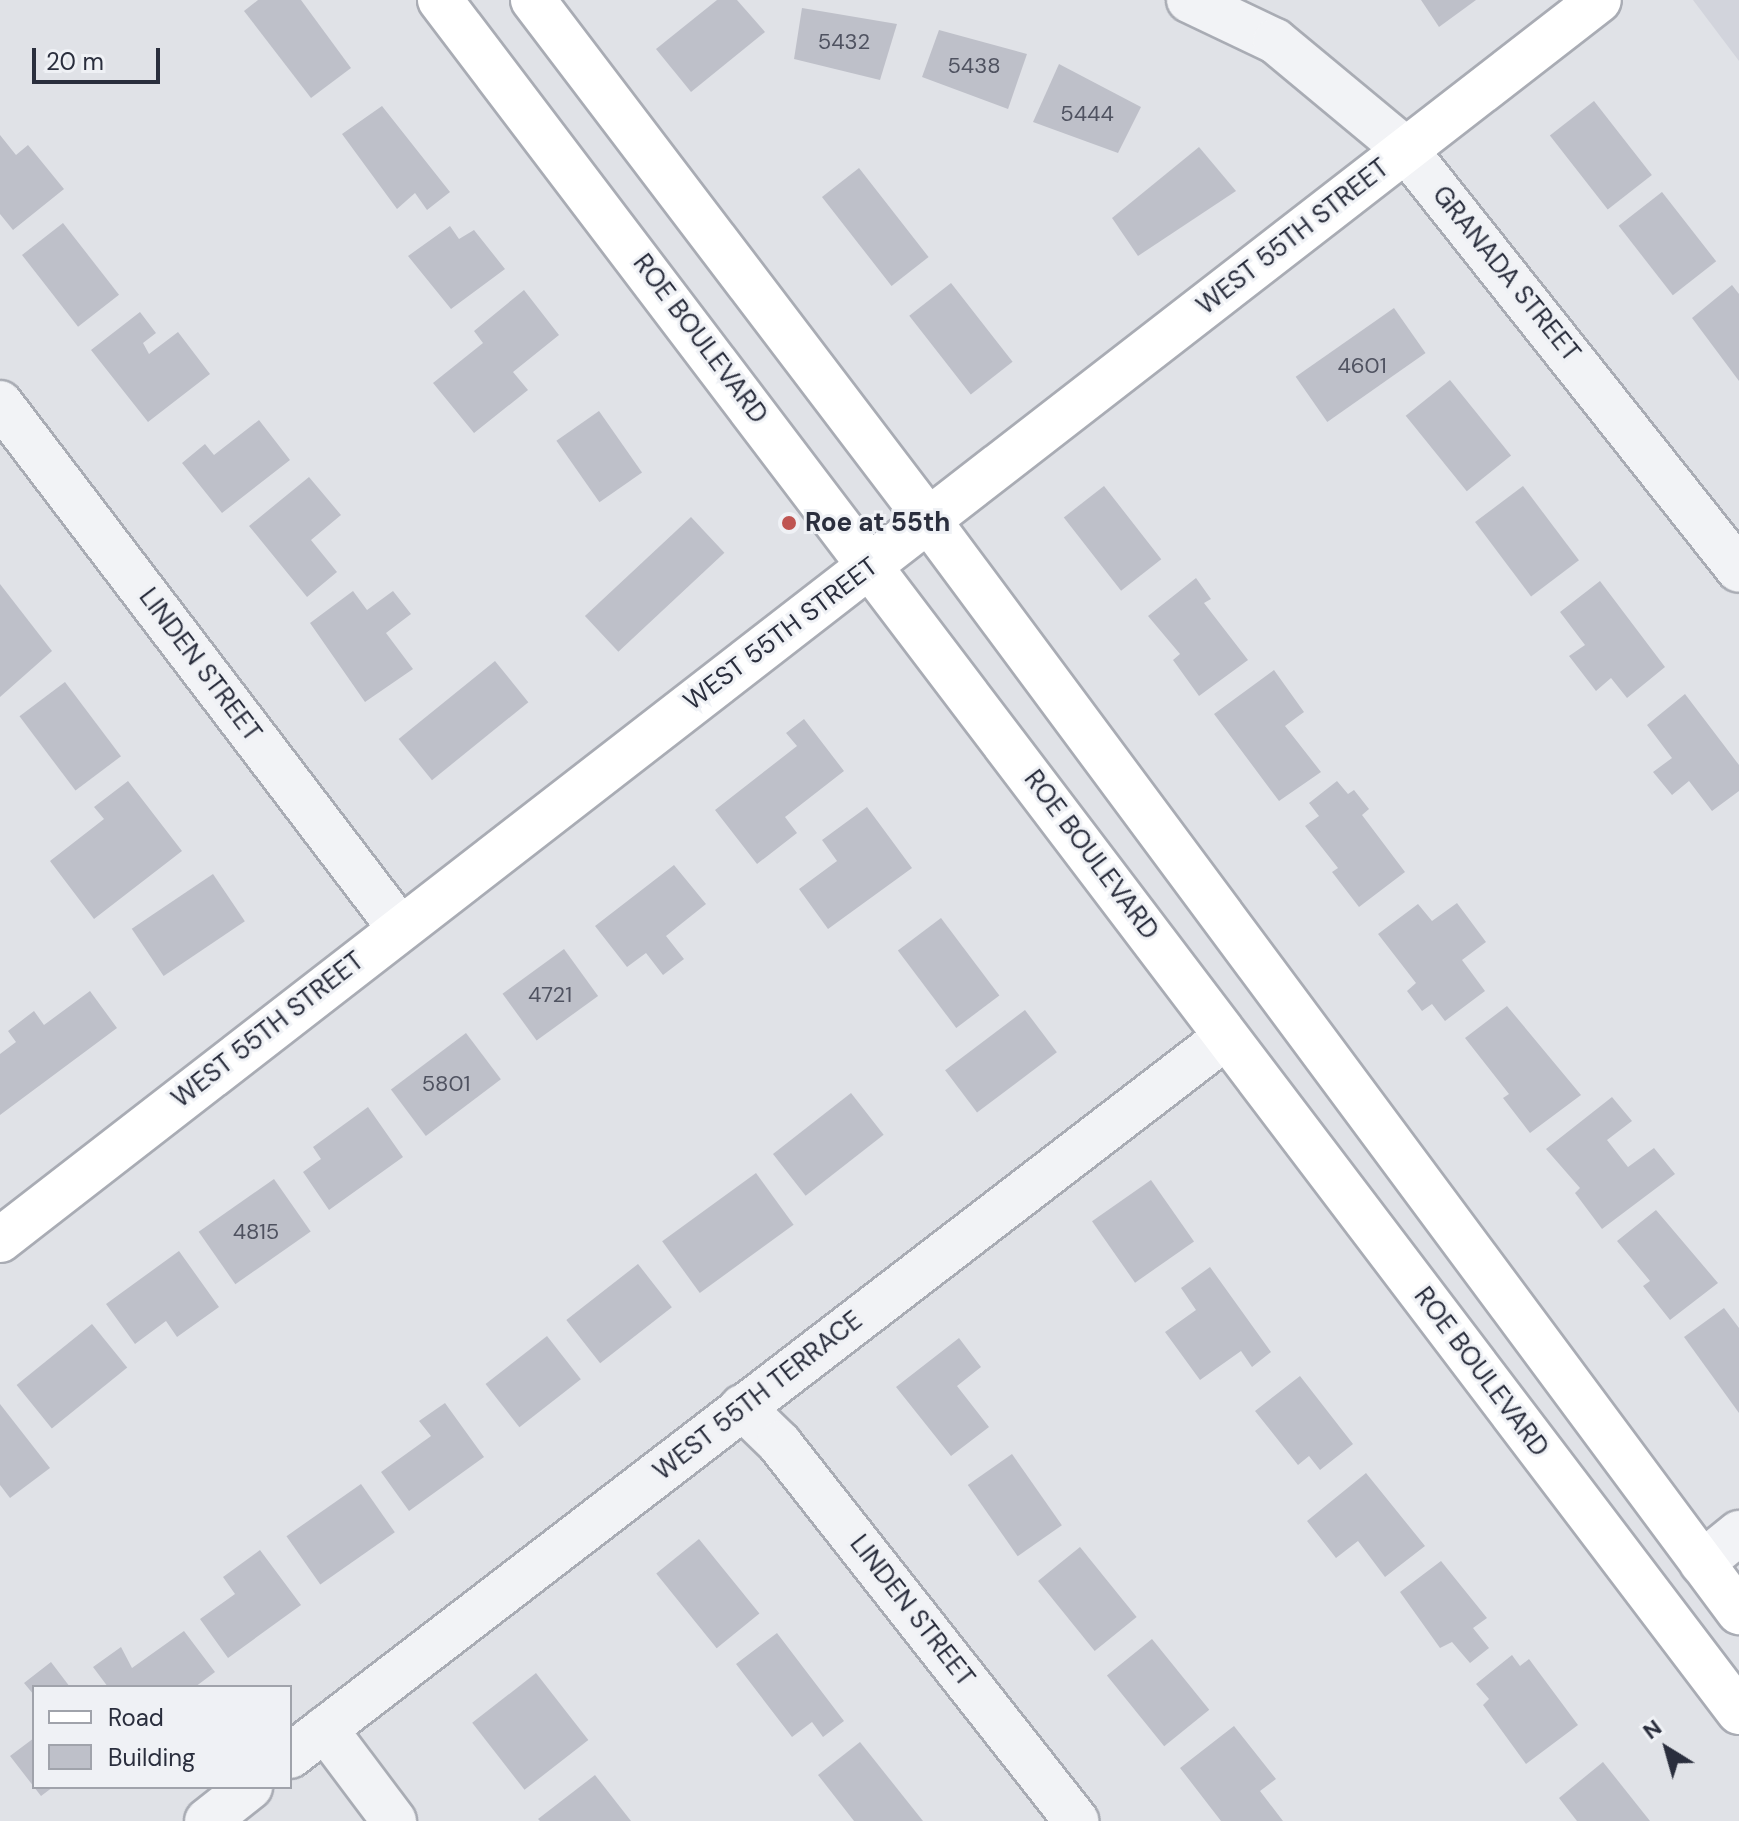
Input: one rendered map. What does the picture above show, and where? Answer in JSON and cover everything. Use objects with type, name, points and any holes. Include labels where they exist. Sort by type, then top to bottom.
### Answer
[{"type":"main road","name":"ROE BOULEVARD","points":[[440,0],[872,564],[1226,1037],[1739,1712]]},
{"type":"main road","points":[[533,0],[929,521],[1739,1612]]},
{"type":"main road","name":"WEST 55TH STREET","points":[[0,1240],[399,927],[929,521],[1599,0]]},
{"type":"street","name":"GRANADA STREET","points":[[1189,0],[1275,41],[1405,149],[1739,570]]},
{"type":"street","name":"LINDEN STREET","points":[[0,403],[399,927]]},
{"type":"street","name":"WEST 55TH TERRACE","points":[[292,1754],[1226,1037]]},
{"type":"street","name":"LINDEN STREET","points":[[742,1407],[779,1443],[1076,1821]]},
{"type":"street","points":[[1702,1563],[1739,1533]]},
{"type":"street","points":[[325,1729],[394,1821]]},
{"type":"street","points":[[207,1821],[247,1789]]},
{"type":"shaded area","points":[[1693,0],[1739,0],[1739,61]]},
{"type":"building","points":[[258,0],[301,0],[351,68],[311,98],[244,11]]},
{"type":"building","points":[[717,0],[737,0],[765,32],[691,92],[656,49]]},
{"type":"building","points":[[1421,0],[1476,0],[1439,27]]},
{"type":"building","points":[[802,8],[897,24],[880,80],[794,59]]},
{"type":"building","points":[[939,30],[1027,54],[1008,109],[922,77]]},
{"type":"building","points":[[1059,64],[1141,107],[1118,153],[1033,122]]},
{"type":"building","points":[[1594,101],[1652,175],[1608,210],[1550,135]]},
{"type":"building","points":[[382,106],[450,192],[427,210],[415,193],[397,209],[342,134]]},
{"type":"building","points":[[0,135],[16,155],[28,145],[64,189],[13,230],[0,214]]},
{"type":"building","points":[[1199,147],[1236,191],[1138,256],[1112,218]]},
{"type":"building","points":[[859,168],[929,257],[892,286],[822,197]]},
{"type":"building","points":[[1662,192],[1716,261],[1673,295],[1619,226]]},
{"type":"building","points":[[63,223],[119,295],[78,327],[22,255]]},
{"type":"building","points":[[450,226],[459,239],[474,230],[505,269],[451,309],[408,256]]},
{"type":"building","points":[[951,283],[1013,362],[971,394],[909,316]]},
{"type":"building","points":[[1732,285],[1739,294],[1739,381],[1692,318]]},
{"type":"building","points":[[524,290],[559,335],[513,372],[528,390],[474,433],[433,383],[483,343],[474,331]]},
{"type":"building","points":[[1394,308],[1426,353],[1327,422],[1296,377]]},
{"type":"building","points":[[140,312],[156,333],[143,343],[149,354],[178,332],[210,374],[148,422],[91,350]]},
{"type":"building","points":[[1450,380],[1511,455],[1467,491],[1406,416]]},
{"type":"building","points":[[599,411],[642,472],[599,502],[556,441]]},
{"type":"building","points":[[259,420],[290,460],[222,513],[182,463],[205,444],[214,455]]},
{"type":"building","points":[[309,477],[341,515],[311,540],[337,572],[307,597],[249,526]]},
{"type":"building","points":[[1104,486],[1161,559],[1121,591],[1064,517]]},
{"type":"building","points":[[1523,486],[1579,560],[1531,596],[1475,522]]},
{"type":"building","points":[[691,517],[724,553],[618,652],[585,616]]},
{"type":"building","points":[[1196,578],[1211,599],[1204,603],[1248,660],[1199,696],[1173,660],[1180,654],[1148,616]]},
{"type":"building","points":[[1600,581],[1665,667],[1627,698],[1611,678],[1596,691],[1569,656],[1585,645],[1560,612]]},
{"type":"building","points":[[0,584],[52,651],[0,697]]},
{"type":"building","points":[[353,591],[367,610],[393,591],[411,614],[386,633],[413,669],[365,702],[310,623]]},
{"type":"building","points":[[495,661],[528,702],[432,780],[399,739]]},
{"type":"building","points":[[1274,670],[1304,712],[1285,726],[1321,772],[1279,801],[1214,714]]},
{"type":"building","points":[[65,682],[121,756],[75,791],[19,716]]},
{"type":"building","points":[[1685,694],[1739,765],[1739,791],[1712,811],[1689,781],[1672,795],[1653,772],[1672,758],[1647,725]]},
{"type":"building","points":[[804,719],[844,771],[785,817],[797,833],[757,864],[715,810],[797,746],[786,733]]},
{"type":"building","points":[[128,781],[182,851],[94,919],[50,861],[104,819],[94,807]]},
{"type":"building","points":[[1337,781],[1348,794],[1354,790],[1369,809],[1362,815],[1405,872],[1359,907],[1332,872],[1338,868],[1305,826],[1319,816],[1309,803]]},
{"type":"building","points":[[867,807],[912,868],[828,929],[799,889],[837,861],[822,840]]},
{"type":"building","points":[[674,865],[706,904],[666,936],[684,959],[663,975],[646,953],[627,967],[595,926]]},
{"type":"building","points":[[213,874],[245,921],[164,976],[132,929]]},
{"type":"building","points":[[1457,903],[1486,942],[1462,960],[1485,991],[1445,1021],[1432,1004],[1422,1011],[1407,991],[1416,983],[1378,934],[1418,904],[1432,921]]},
{"type":"building","points":[[941,918],[999,995],[956,1028],[898,950]]},
{"type":"building","points":[[564,949],[598,996],[537,1041],[503,994]]},
{"type":"building","points":[[90,991],[117,1028],[0,1115],[0,1054],[16,1042],[8,1031],[34,1011],[44,1025]]},
{"type":"building","points":[[1507,1006],[1581,1095],[1530,1133],[1503,1098],[1509,1094],[1465,1038]]},
{"type":"building","points":[[1025,1010],[1057,1052],[977,1113],[945,1070]]},
{"type":"building","points":[[466,1033],[501,1079],[426,1136],[391,1090]]},
{"type":"building","points":[[851,1093],[884,1135],[806,1196],[773,1154]]},
{"type":"building","points":[[1612,1097],[1632,1121],[1607,1140],[1628,1167],[1654,1148],[1675,1174],[1602,1229],[1575,1193],[1580,1188],[1546,1149]]},
{"type":"building","points":[[368,1107],[403,1157],[329,1210],[303,1172],[321,1159],[313,1147]]},
{"type":"building","points":[[756,1173],[794,1225],[700,1293],[662,1241]]},
{"type":"building","points":[[274,1179],[311,1231],[235,1284],[199,1232]]},
{"type":"building","points":[[1151,1180],[1194,1241],[1135,1283],[1092,1221]]},
{"type":"building","points":[[1656,1210],[1718,1283],[1670,1320],[1643,1286],[1650,1281],[1617,1241]]},
{"type":"building","points":[[179,1251],[219,1307],[177,1337],[166,1321],[135,1344],[106,1304]]},
{"type":"building","points":[[638,1264],[672,1307],[600,1363],[566,1320]]},
{"type":"building","points":[[1210,1267],[1271,1352],[1252,1367],[1241,1351],[1200,1380],[1165,1332],[1196,1310],[1181,1288]]},
{"type":"building","points":[[1724,1308],[1739,1328],[1739,1413],[1684,1337]]},
{"type":"building","points":[[92,1324],[127,1368],[52,1429],[17,1385]]},
{"type":"building","points":[[547,1336],[581,1379],[519,1427],[486,1384]]},
{"type":"building","points":[[959,1338],[981,1367],[957,1386],[989,1427],[951,1456],[896,1387]]},
{"type":"building","points":[[1300,1376],[1353,1444],[1320,1470],[1309,1456],[1298,1465],[1255,1411]]},
{"type":"building","points":[[445,1403],[484,1457],[409,1511],[381,1472],[431,1436],[419,1421]]},
{"type":"building","points":[[0,1404],[50,1468],[10,1498],[0,1485]]},
{"type":"building","points":[[1012,1454],[1062,1525],[1018,1556],[968,1485]]},
{"type":"building","points":[[1366,1473],[1425,1546],[1385,1577],[1358,1541],[1336,1558],[1307,1521]]},
{"type":"building","points":[[361,1484],[395,1532],[320,1585],[286,1536]]},
{"type":"building","points":[[699,1539],[759,1614],[717,1648],[656,1574]]},
{"type":"building","points":[[1080,1547],[1137,1617],[1095,1651],[1038,1581]]},
{"type":"building","points":[[260,1550],[301,1605],[228,1658],[200,1619],[235,1594],[223,1577]]},
{"type":"building","points":[[1441,1561],[1487,1618],[1473,1628],[1489,1648],[1470,1663],[1452,1642],[1440,1648],[1400,1592]]},
{"type":"building","points":[[184,1631],[215,1672],[198,1685],[106,1685],[93,1667],[121,1647],[132,1668]]},
{"type":"building","points":[[777,1633],[844,1721],[823,1737],[812,1722],[792,1737],[736,1664]]},
{"type":"building","points":[[1152,1639],[1209,1710],[1164,1746],[1107,1676]]},
{"type":"building","points":[[1512,1655],[1520,1666],[1529,1659],[1578,1725],[1526,1764],[1483,1705],[1489,1699],[1476,1684]]},
{"type":"building","points":[[51,1662],[68,1685],[32,1685],[32,1693],[24,1683]]},
{"type":"building","points":[[536,1673],[588,1740],[525,1790],[472,1723]]},
{"type":"building","points":[[1234,1726],[1276,1779],[1260,1791],[1283,1821],[1221,1821],[1180,1768]]},
{"type":"building","points":[[32,1740],[32,1784],[10,1756]]},
{"type":"building","points":[[860,1742],[923,1821],[854,1821],[818,1775]]},
{"type":"building","points":[[1603,1762],[1650,1821],[1577,1821],[1559,1798]]},
{"type":"building","points":[[595,1775],[631,1821],[538,1819]]},
{"type":"building","points":[[36,1789],[50,1789],[41,1796]]},
{"type":"place","name":"Roe at 55th","points":[[789,523]]}]
